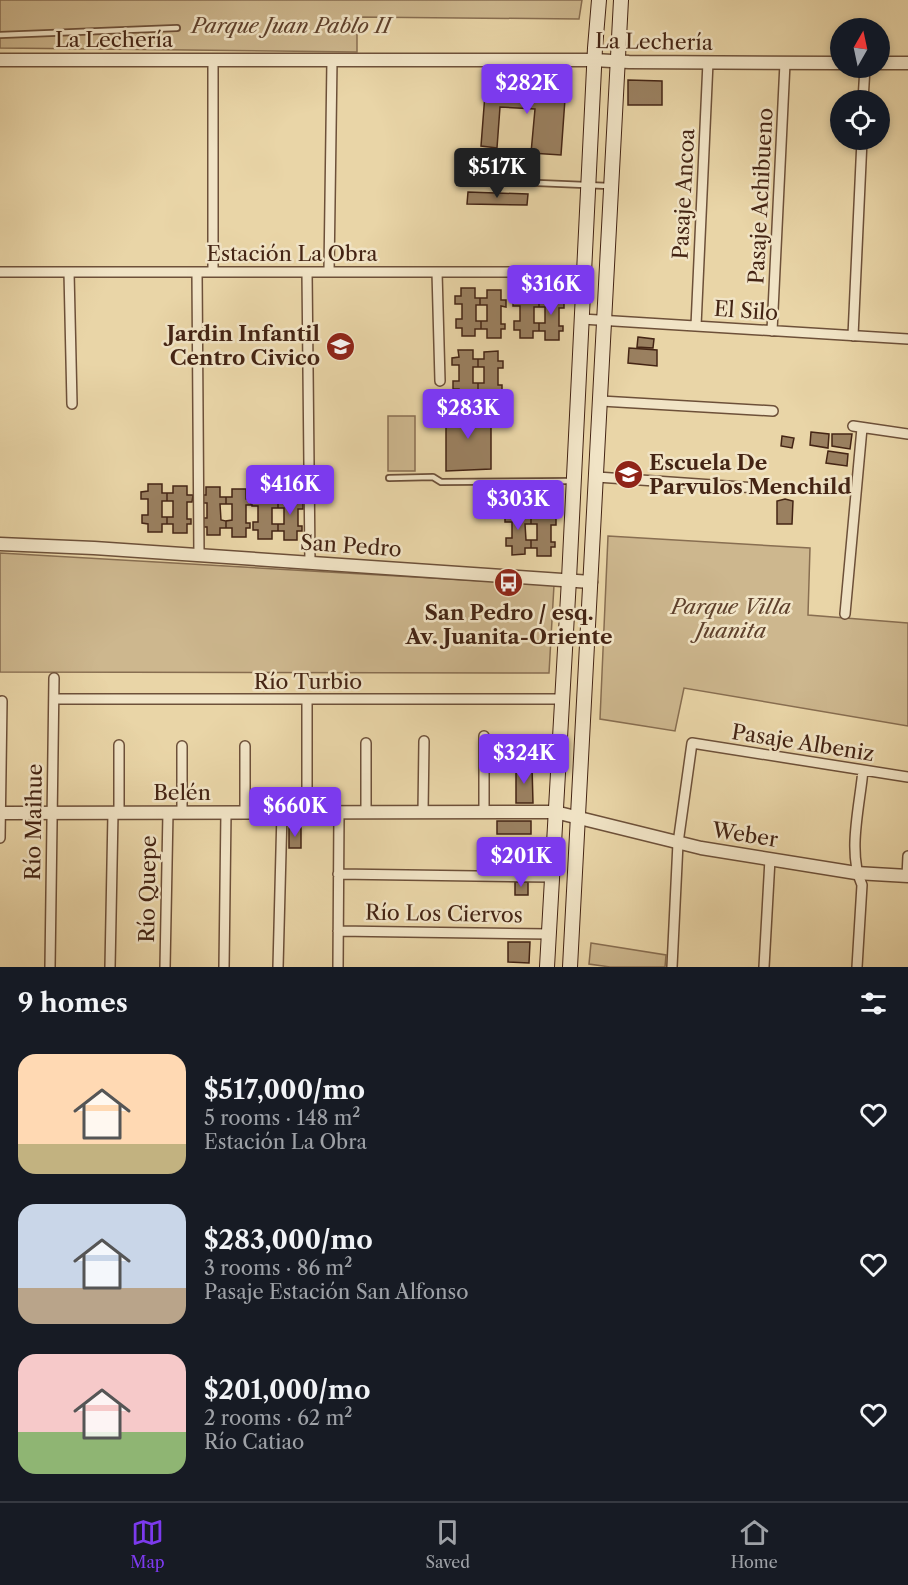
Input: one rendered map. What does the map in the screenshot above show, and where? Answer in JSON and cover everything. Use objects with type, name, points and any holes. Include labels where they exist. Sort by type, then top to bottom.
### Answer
[{"type":"main road","points":[[547,967],[599,0]]},
{"type":"main road","points":[[570,967],[621,0]]},
{"type":"street","name":"La Lechería","points":[[0,60],[594,60],[830,63]]},
{"type":"street","points":[[213,60],[213,272]]},
{"type":"street","points":[[329,272],[332,60]]},
{"type":"street","name":"Pasaje Ancoa","points":[[696,326],[708,63]]},
{"type":"street","name":"Pasaje Achibueno","points":[[772,331],[785,63]]},
{"type":"street","points":[[890,63],[908,63]]},
{"type":"street","points":[[853,336],[861,150]]},
{"type":"street","name":"Estación La Obra","points":[[0,272],[584,272]]},
{"type":"street","points":[[69,272],[72,404]]},
{"type":"street","points":[[197,272],[199,555]]},
{"type":"street","points":[[307,272],[310,563]]},
{"type":"street","points":[[437,272],[440,381]]},
{"type":"street","name":"El Silo","points":[[582,319],[908,339]]},
{"type":"street","points":[[601,401],[773,411]]},
{"type":"street","points":[[845,614],[858,427],[908,434]]},
{"type":"street","points":[[597,477],[770,489]]},
{"type":"street","name":"San Pedro","points":[[0,544],[591,582]]},
{"type":"street","name":"Río Maihue","points":[[50,967],[54,678]]},
{"type":"street","name":"Río Turbio","points":[[54,699],[562,699]]},
{"type":"street","points":[[307,700],[307,812]]},
{"type":"street","points":[[0,838],[2,701]]},
{"type":"street","points":[[484,736],[484,812]]},
{"type":"street","points":[[423,812],[424,741]]},
{"type":"street","points":[[366,743],[366,812]]},
{"type":"street","name":"Pasaje Albeniz","points":[[678,843],[692,743],[908,777]]},
{"type":"street","points":[[110,967],[119,745]]},
{"type":"street","name":"Río Quepe","points":[[182,746],[182,812]]},
{"type":"street","points":[[245,746],[245,812]]},
{"type":"street","points":[[857,967],[862,885],[856,873],[854,857],[863,770]]},
{"type":"street","points":[[224,967],[226,812]]},
{"type":"street","points":[[278,967],[282,812]]},
{"type":"street","points":[[338,967],[339,812]]},
{"type":"street","name":"Belén","points":[[0,813],[555,812],[579,818]]},
{"type":"street","name":"Río Quepe","points":[[165,967],[168,813]]},
{"type":"street","name":"Weber","points":[[579,818],[678,843],[856,873],[907,876]]},
{"type":"street","points":[[672,967],[678,843]]},
{"type":"street","points":[[907,876],[908,856]]},
{"type":"street","points":[[764,967],[770,859]]},
{"type":"street","points":[[338,874],[552,877]]},
{"type":"street","name":"Río Los Ciervos","points":[[338,931],[549,934]]},
{"type":"lane","points":[[0,35],[177,28]]},
{"type":"lane","points":[[488,181],[612,186]]},
{"type":"lane","points":[[389,478],[433,477],[441,482],[574,481]]},
{"type":"green space","name":"Parque Juan Pablo II","points":[[0,0],[582,0],[579,19],[357,17],[357,52],[0,48]]},
{"type":"green space","points":[[388,416],[415,416],[415,471],[388,471]]},
{"type":"green space","name":"Parque Villa Juanita","points":[[608,536],[810,548],[808,615],[908,623],[908,726],[684,688],[675,731],[600,719]]},
{"type":"green space","points":[[0,553],[554,585],[549,673],[0,672]]},
{"type":"green space","points":[[591,943],[666,955],[665,967],[610,967],[589,964]]},
{"type":"building","points":[[628,80],[662,81],[662,105],[628,105]]},
{"type":"building","points":[[486,81],[499,82],[498,88],[544,92],[545,83],[566,85],[561,155],[531,153],[535,109],[500,107],[497,148],[481,146]]},
{"type":"building","points":[[468,192],[528,194],[527,205],[467,204]]},
{"type":"building","points":[[461,288],[475,288],[475,298],[480,298],[480,305],[476,305],[476,321],[481,321],[481,329],[475,329],[475,336],[462,336],[462,328],[456,328],[456,319],[462,319],[462,304],[455,304],[455,296],[461,296]]},
{"type":"building","points":[[487,290],[501,290],[501,300],[506,300],[506,307],[501,306],[501,324],[505,324],[505,329],[501,329],[501,338],[487,338],[487,329],[481,329],[481,321],[487,321],[487,305],[480,305],[480,298],[487,298]]},
{"type":"building","points":[[520,290],[534,290],[534,300],[539,300],[539,307],[534,307],[534,323],[539,323],[539,331],[533,331],[533,338],[520,338],[520,330],[514,330],[514,321],[520,321],[520,306],[513,306],[513,298],[520,298]]},
{"type":"building","points":[[545,292],[559,292],[559,302],[564,302],[564,308],[559,308],[559,326],[563,326],[563,331],[559,331],[559,340],[545,340],[545,331],[539,331],[539,323],[545,323],[545,307],[539,307],[539,300],[545,300]]},
{"type":"building","points":[[638,337],[654,339],[653,348],[637,347]]},
{"type":"building","points":[[629,348],[657,350],[657,366],[628,363]]},
{"type":"building","points":[[458,350],[473,350],[473,359],[478,359],[478,367],[473,367],[473,383],[478,383],[478,391],[473,391],[473,397],[459,398],[459,389],[453,389],[453,381],[459,381],[459,365],[452,365],[452,358],[459,357]]},
{"type":"building","points":[[498,351],[498,361],[503,361],[503,368],[498,368],[498,385],[502,385],[502,390],[498,390],[498,399],[484,399],[484,391],[478,391],[478,383],[484,383],[484,367],[478,367],[478,359],[484,359],[484,352]]},
{"type":"building","points":[[446,410],[491,410],[491,469],[446,471]]},
{"type":"building","points":[[811,432],[829,434],[828,448],[810,445]]},
{"type":"building","points":[[832,434],[852,434],[850,449],[832,446]]},
{"type":"building","points":[[782,436],[794,438],[792,448],[781,446]]},
{"type":"building","points":[[828,451],[848,454],[847,466],[826,463]]},
{"type":"building","points":[[148,484],[162,484],[162,493],[167,493],[167,501],[162,501],[162,517],[167,517],[167,524],[162,524],[162,532],[148,532],[148,524],[142,523],[142,515],[148,515],[148,499],[141,499],[141,492],[148,491]]},
{"type":"building","points":[[173,486],[187,486],[187,495],[193,495],[192,502],[187,502],[187,519],[191,519],[191,524],[187,524],[187,533],[173,533],[173,524],[167,524],[167,517],[173,517],[173,501],[167,501],[167,493],[173,493]]},
{"type":"building","points":[[206,487],[220,487],[220,497],[226,497],[226,504],[220,504],[221,520],[226,521],[226,528],[220,528],[220,535],[207,535],[207,527],[201,527],[201,518],[207,518],[207,503],[200,503],[200,495],[206,495]]},
{"type":"building","points":[[232,489],[246,489],[246,499],[251,499],[251,505],[246,505],[246,523],[250,523],[250,528],[246,528],[246,537],[232,537],[232,528],[226,528],[226,521],[232,520],[232,504],[226,504],[226,497],[232,497]]},
{"type":"building","points":[[258,491],[272,491],[272,500],[278,500],[278,508],[272,508],[272,524],[278,524],[278,531],[272,531],[272,539],[258,539],[258,530],[253,530],[253,522],[258,522],[258,506],[252,506],[252,499],[258,499]]},
{"type":"building","points":[[283,493],[297,493],[298,502],[303,502],[303,509],[298,509],[298,526],[302,526],[302,531],[297,531],[297,540],[284,540],[284,531],[278,531],[278,524],[284,524],[284,508],[278,508],[278,500],[284,500]]},
{"type":"building","points":[[785,499],[793,501],[792,524],[777,524],[777,501]]},
{"type":"building","points":[[512,507],[525,507],[526,516],[531,516],[531,524],[525,524],[526,540],[531,540],[531,548],[525,548],[525,554],[512,555],[512,546],[506,546],[506,538],[512,538],[512,522],[505,522],[505,514],[512,514]]},
{"type":"building","points":[[537,508],[551,508],[551,518],[556,518],[556,525],[551,525],[551,542],[555,542],[555,547],[551,547],[551,556],[537,556],[537,548],[531,548],[531,540],[537,540],[537,524],[531,524],[531,516],[537,516]]},
{"type":"building","points":[[516,766],[532,766],[533,803],[516,803]]},
{"type":"building","points":[[497,821],[531,821],[531,834],[497,834]]},
{"type":"building","points":[[289,828],[301,828],[301,848],[289,848]]},
{"type":"building","points":[[515,882],[528,882],[528,895],[515,895]]},
{"type":"building","points":[[508,942],[530,942],[529,963],[508,962]]},
{"type":"place","name":"Jardin Infantil Centro Civico","points":[[341,346]]},
{"type":"place","name":"Escuela De Parvulos Menchild","points":[[628,475]]},
{"type":"place","name":"San Pedro / esq. Av. Juanita-Oriente","points":[[509,582]]}]
